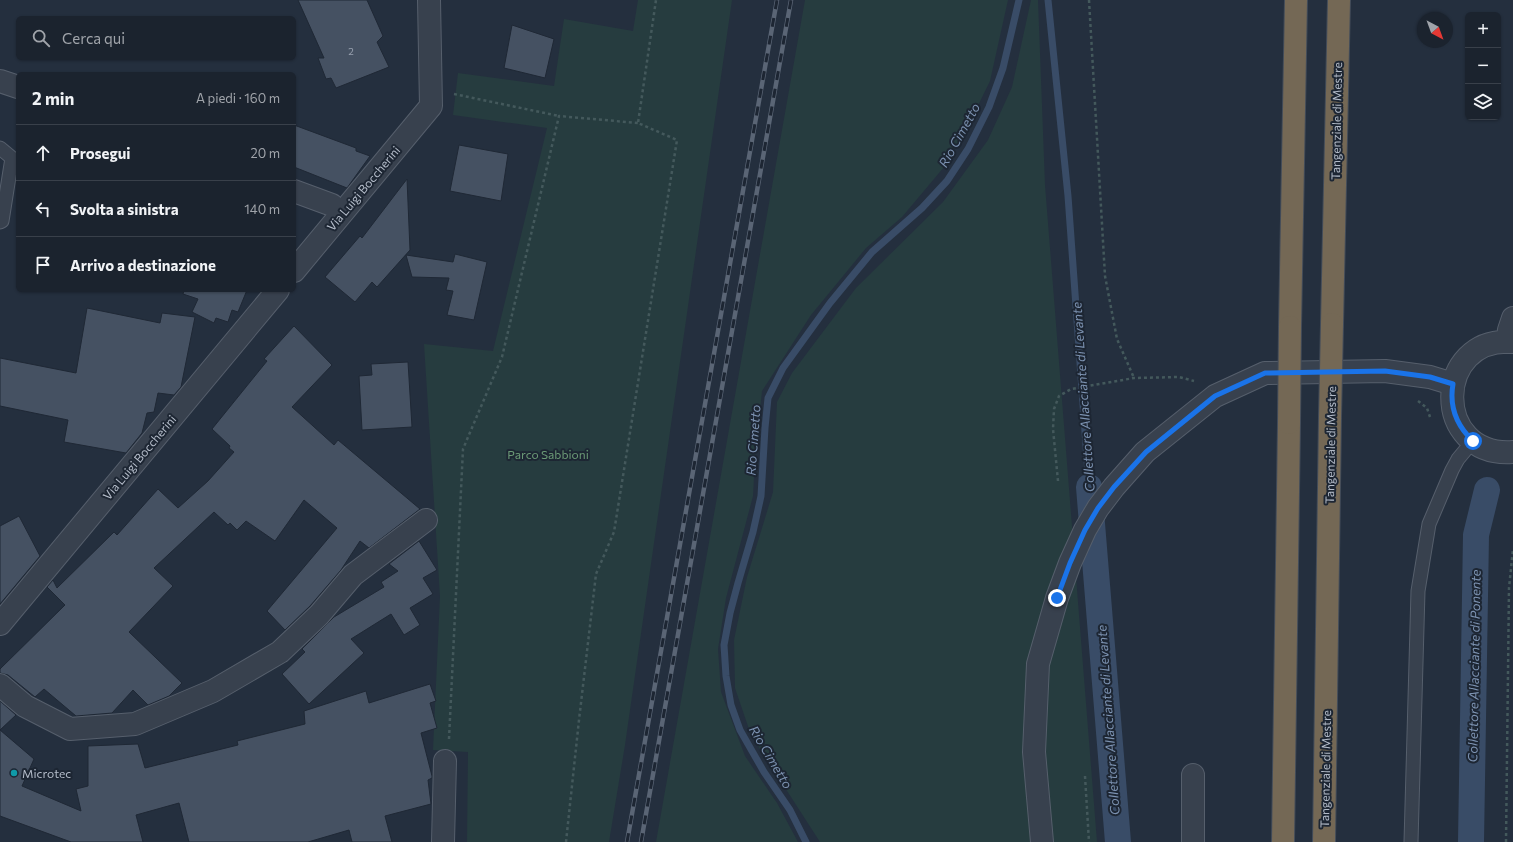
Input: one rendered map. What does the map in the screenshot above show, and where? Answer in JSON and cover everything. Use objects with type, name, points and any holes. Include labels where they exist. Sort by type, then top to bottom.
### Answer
[{"type":"highway","points":[[1283,842],[1290,327],[1296,28],[1295,0]]},
{"type":"highway","name":"Tangenziale di Mestre","points":[[1324,842],[1338,0]]},
{"type":"street","points":[[429,0],[431,97]]},
{"type":"street","points":[[0,80],[16,86]]},
{"type":"street","name":"Via Luigi Boccherini","points":[[296,268],[431,97]]},
{"type":"street","points":[[296,192],[332,205]]},
{"type":"street","name":"Via Luigi Boccherini","points":[[0,624],[276,292]]},
{"type":"street","points":[[1513,318],[1509,330],[1510,342],[1495,343],[1483,347],[1473,353],[1464,362],[1458,372],[1451,394],[1454,415],[1465,434],[1485,448],[1513,452]]},
{"type":"street","points":[[1042,842],[1034,752],[1038,664],[1061,585],[1070,563],[1085,530],[1098,508],[1114,487],[1146,452],[1215,396],[1265,373],[1385,371],[1430,377],[1453,384]]},
{"type":"street","points":[[0,685],[25,706],[70,729],[135,724],[213,691],[280,652],[320,616],[353,576],[426,520]]},
{"type":"street","points":[[443,842],[445,761]]},
{"type":"street","points":[[1193,775],[1193,842]]},
{"type":"lane","points":[[0,148],[12,158],[2,221],[0,222]]},
{"type":"lane","points":[[1411,842],[1418,591],[1429,524],[1458,458],[1473,441]]},
{"type":"path","points":[[638,123],[656,0]]},
{"type":"path","points":[[1089,0],[1106,276],[1117,339],[1134,378]]},
{"type":"path","points":[[431,97],[559,116],[638,123],[677,140],[614,532],[596,574],[566,842]]},
{"type":"path","points":[[445,761],[450,735],[464,448],[502,357],[559,116]]},
{"type":"path","points":[[1058,481],[1054,409],[1059,396],[1071,389],[1134,378],[1179,377],[1195,381]]},
{"type":"path","points":[[1416,400],[1427,408],[1431,419]]},
{"type":"path","points":[[1506,842],[1509,588],[1513,550]]},
{"type":"path","points":[[1085,776],[1089,842]]},
{"type":"green space","name":"Parco Sabbioni","points":[[638,0],[732,0],[625,745],[609,842],[467,842],[468,752],[433,750],[440,596],[424,344],[493,351],[547,128],[453,115],[458,73],[554,86],[564,19],[633,31]]},
{"type":"green space","points":[[805,0],[1008,0],[990,81],[967,128],[944,167],[902,217],[866,248],[811,315],[762,391],[755,458],[753,496],[726,598],[718,649],[721,692],[745,756],[777,803],[798,842],[656,842]]},
{"type":"green space","points":[[1031,0],[1038,0],[1045,185],[1097,842],[820,842],[751,735],[735,688],[734,640],[747,577],[773,492],[777,402],[792,373],[856,288],[943,202],[988,140],[1012,87]]},
{"type":"building","points":[[298,0],[367,0],[383,36],[377,42],[389,67],[336,88],[331,78],[326,79],[318,58],[324,58]]},
{"type":"building","points":[[512,25],[554,39],[545,78],[504,68]]},
{"type":"building","points":[[296,126],[356,148],[356,151],[370,156],[347,188],[296,168]]},
{"type":"building","points":[[459,145],[508,154],[501,201],[450,191]]},
{"type":"building","points":[[407,179],[410,250],[377,287],[372,282],[355,302],[325,277],[360,236],[362,238]]},
{"type":"building","points":[[455,254],[487,262],[474,320],[447,315],[453,291],[446,290],[449,278],[412,277],[406,255],[453,262]]},
{"type":"building","points":[[184,292],[246,292],[238,312],[232,310],[228,322],[216,318],[214,323],[192,312],[198,299],[183,294]]},
{"type":"building","points":[[87,308],[160,323],[162,313],[195,317],[181,387],[174,395],[158,393],[154,412],[147,413],[142,433],[126,453],[64,442],[68,420],[0,406],[0,358],[76,373]]},
{"type":"building","points":[[294,326],[332,365],[292,407],[334,445],[338,440],[420,509],[369,548],[360,541],[341,570],[310,606],[285,630],[267,611],[337,528],[304,500],[275,541],[246,521],[237,530],[230,523],[228,525],[214,512],[154,568],[173,586],[129,632],[182,683],[169,696],[148,705],[133,690],[112,713],[76,716],[44,689],[35,697],[8,675],[0,673],[0,669],[65,605],[47,587],[53,580],[57,588],[114,532],[117,535],[158,489],[178,508],[208,481],[234,452],[229,448],[230,446],[212,429],[267,361],[264,359]]},
{"type":"building","points":[[408,362],[412,427],[362,430],[359,376],[372,375],[371,364]]},
{"type":"building","points":[[19,516],[40,556],[0,604],[0,526]]},
{"type":"building","points":[[419,541],[437,570],[423,578],[433,594],[410,608],[420,625],[404,635],[391,614],[351,639],[364,653],[309,704],[282,674],[305,652],[302,649],[334,617],[384,587],[381,582],[398,571],[389,564]]},
{"type":"building","points":[[430,684],[436,701],[430,703],[437,728],[421,733],[432,776],[432,778],[428,780],[431,804],[385,816],[392,842],[352,842],[349,830],[308,842],[189,842],[179,803],[136,815],[143,842],[71,842],[0,816],[0,730],[34,759],[22,786],[81,811],[76,789],[88,786],[88,746],[138,744],[145,768],[238,745],[237,741],[305,724],[304,711],[366,691],[369,703]]},
{"type":"building","points":[[0,701],[16,715],[0,730]]},
{"type":"waterway","name":"Rio Cimetto","points":[[806,842],[790,810],[764,772],[740,730],[731,705],[726,676],[724,645],[730,613],[753,532],[761,496],[768,398],[783,368],[830,303],[872,252],[922,208],[947,181],[968,149],[989,107],[1003,68],[1019,0]]},
{"type":"waterway","name":"Collettore Allacciante di Levante","points":[[1048,0],[1068,196],[1089,487]]},
{"type":"waterway","name":"Collettore Allacciante di Levante","points":[[1089,487],[1118,842]]},
{"type":"waterway","name":"Collettore Allacciante di Ponente","points":[[1471,842],[1476,535],[1487,490]]},
{"type":"railway","points":[[627,842],[777,0]]},
{"type":"railway","points":[[641,842],[791,0]]},
{"type":"place","name":"Microtec","points":[[14,773]]},
{"type":"route","points":[[1057,598],[1070,563],[1085,530],[1098,508],[1114,487],[1146,452],[1215,396],[1265,373],[1385,371],[1430,377],[1453,384],[1451,394],[1454,415],[1465,434],[1473,441]]}]
